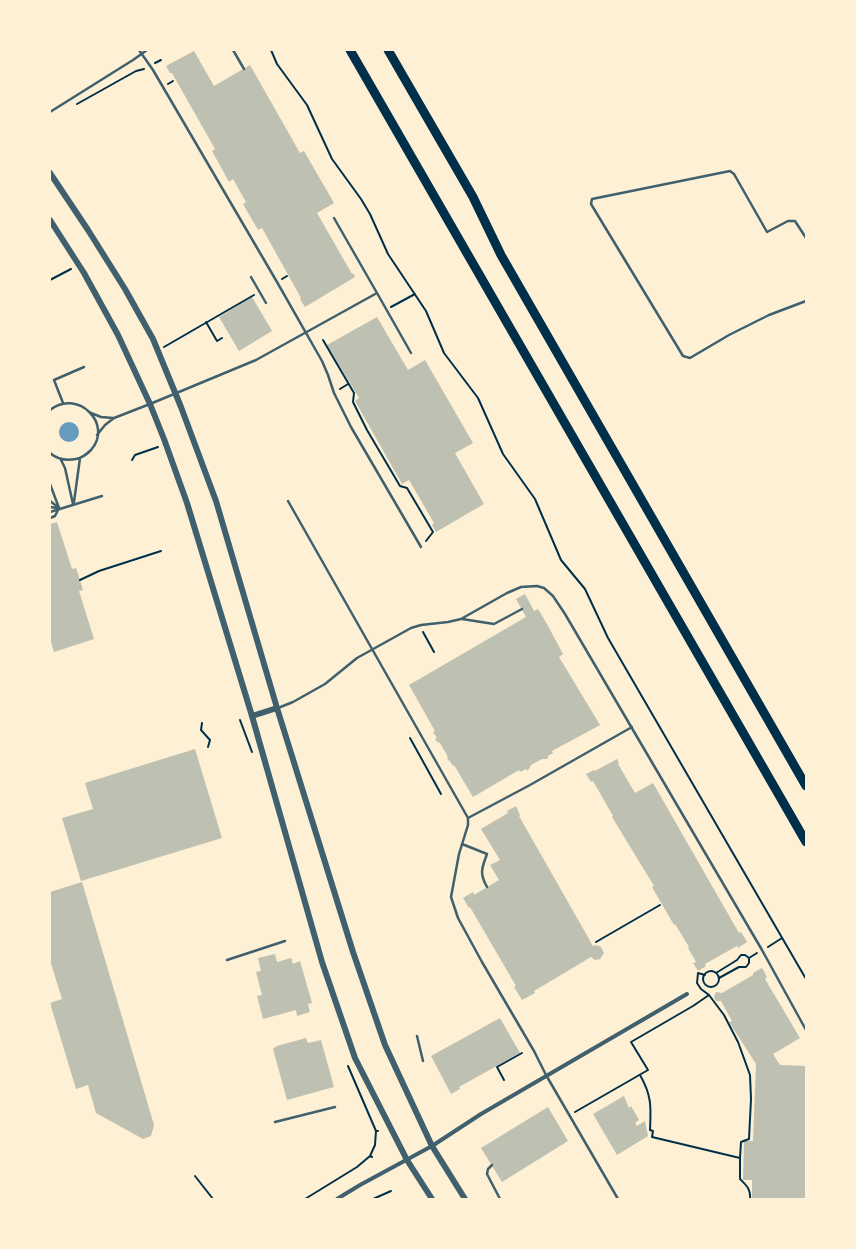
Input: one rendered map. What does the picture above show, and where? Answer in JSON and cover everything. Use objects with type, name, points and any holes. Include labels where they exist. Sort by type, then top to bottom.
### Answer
[{"type":"highway","points":[[350,50],[806,842]]},
{"type":"highway","points":[[388,50],[473,197],[501,255],[806,786]]},
{"type":"street","points":[[50,173],[125,289],[153,339],[183,413],[216,501],[277,708],[353,952],[385,1046],[432,1146],[465,1199]]},
{"type":"street","points":[[50,220],[84,273],[118,335],[150,404],[164,439],[187,503],[252,716],[322,962],[355,1058],[407,1160],[432,1199]]},
{"type":"street","points":[[252,716],[277,708]]},
{"type":"street","points":[[337,1199],[360,1184],[432,1146],[480,1114],[687,994]]},
{"type":"lane","points":[[139,50],[150,65],[277,282],[325,368],[350,427],[421,547]]},
{"type":"lane","points":[[50,112],[147,50]]},
{"type":"lane","points":[[234,50],[244,69]]},
{"type":"lane","points":[[806,238],[795,222],[788,221],[767,232],[734,174],[730,171],[592,199],[591,204],[683,356],[690,358],[729,335],[769,315],[806,302]]},
{"type":"lane","points":[[334,218],[410,353]]},
{"type":"lane","points":[[251,277],[266,302]]},
{"type":"lane","points":[[97,435],[105,425],[114,418],[256,360],[377,292]]},
{"type":"lane","points":[[63,404],[54,380],[84,367]]},
{"type":"lane","points":[[50,410],[55,406],[74,403],[101,417],[114,418]]},
{"type":"lane","points":[[50,453],[61,459],[70,460],[80,458],[87,454],[93,447],[98,429],[96,420],[90,412]]},
{"type":"lane","points":[[73,504],[80,458]]},
{"type":"lane","points":[[61,459],[65,468],[73,504]]},
{"type":"lane","points":[[50,484],[60,508]]},
{"type":"lane","points":[[50,512],[102,496]]},
{"type":"lane","points":[[50,501],[60,508]]},
{"type":"lane","points":[[288,501],[468,818],[468,825],[462,844],[451,897],[458,918],[534,1051],[546,1075],[618,1199]]},
{"type":"lane","points":[[50,507],[60,508]]},
{"type":"lane","points":[[50,518],[55,516],[60,508]]},
{"type":"lane","points":[[277,708],[293,702],[325,684],[357,658],[410,628],[421,625],[448,622],[461,618],[521,587],[537,586],[544,588],[558,603],[632,727],[762,950],[806,1030]]},
{"type":"lane","points":[[461,618],[494,624],[522,608]]},
{"type":"lane","points":[[468,818],[530,785],[632,727]]},
{"type":"lane","points":[[462,844],[487,854],[482,874],[482,879],[487,887]]},
{"type":"lane","points":[[227,960],[286,941]]},
{"type":"lane","points":[[417,1036],[423,1061]]},
{"type":"lane","points":[[275,1122],[335,1107]]},
{"type":"lane","points":[[492,1165],[488,1169],[487,1174],[500,1199]]},
{"type":"path","points":[[271,50],[277,64],[307,105],[332,159],[370,214],[388,254],[426,311],[444,353],[478,398],[503,454],[534,499],[561,560],[585,589],[608,638],[806,979]]},
{"type":"path","points":[[74,106],[136,71],[142,70],[161,60]]},
{"type":"path","points":[[50,280],[71,269]]},
{"type":"path","points":[[277,282],[287,276]]},
{"type":"path","points":[[163,347],[260,291]]},
{"type":"path","points":[[386,310],[415,294]]},
{"type":"path","points":[[206,322],[217,341],[222,338]]},
{"type":"path","points":[[323,340],[354,393],[353,402],[367,430],[400,486],[408,488],[433,532],[421,547]]},
{"type":"path","points":[[334,392],[349,384]]},
{"type":"path","points":[[132,460],[135,455],[158,447]]},
{"type":"path","points":[[80,580],[99,571],[161,551]]},
{"type":"path","points":[[421,625],[434,652]]},
{"type":"path","points":[[202,723],[201,730],[210,740],[208,747]]},
{"type":"path","points":[[410,738],[442,794]]},
{"type":"path","points":[[418,752],[422,749]]},
{"type":"path","points":[[596,942],[660,905]]},
{"type":"path","points":[[705,975],[704,982],[709,987],[716,985],[719,978],[739,967],[746,967],[749,963],[749,958],[745,955],[741,955],[737,960],[716,973],[709,972],[705,975],[698,973],[697,983],[701,990],[709,995],[724,1015],[738,1042],[750,1075],[751,1099],[749,1139],[742,1142],[740,1158],[740,1179],[748,1187],[750,1199]]},
{"type":"path","points":[[716,973],[719,978]]},
{"type":"path","points":[[579,1110],[648,1070],[632,1042],[709,995]]},
{"type":"path","points":[[504,1080],[497,1067],[522,1053]]},
{"type":"path","points":[[640,1074],[646,1086],[651,1106],[650,1130],[653,1131],[652,1137],[740,1158]]},
{"type":"path","points":[[305,1199],[357,1167],[371,1156],[375,1145],[376,1131]]},
{"type":"path","points":[[195,1176],[214,1199]]},
{"type":"path","points":[[373,1199],[391,1191]]},
{"type":"water","points":[[69,422],[76,425],[79,432],[76,439],[69,442],[62,439],[59,432],[62,425]]},
{"type":"building","points":[[194,51],[214,86],[250,65],[300,153],[304,151],[334,203],[317,213],[355,277],[305,307],[262,228],[258,230],[243,204],[246,202],[233,179],[229,182],[212,151],[215,149],[172,73],[170,73],[166,66]]},
{"type":"building","points":[[252,297],[272,331],[239,351],[219,317]]},
{"type":"building","points":[[377,317],[408,370],[425,360],[473,443],[455,453],[484,504],[436,532],[432,525],[434,523],[409,480],[402,484],[355,401],[359,398],[327,345]]},
{"type":"building","points":[[57,522],[72,569],[76,568],[80,580],[83,590],[79,591],[94,639],[54,652],[50,639],[50,524]]},
{"type":"building","points":[[525,594],[534,611],[538,609],[547,624],[563,654],[559,657],[600,725],[552,751],[553,753],[548,756],[548,758],[542,759],[531,765],[527,771],[526,769],[520,772],[519,770],[473,797],[454,765],[453,766],[449,760],[448,761],[447,755],[440,743],[435,739],[437,738],[433,732],[435,731],[409,685],[526,617],[516,599]]},
{"type":"building","points":[[195,749],[222,838],[81,881],[62,818],[93,809],[85,783]]},
{"type":"building","points":[[617,759],[618,764],[635,793],[653,783],[739,933],[741,932],[747,942],[705,964],[706,966],[698,971],[693,963],[696,962],[688,948],[689,947],[675,924],[674,925],[652,887],[654,886],[612,817],[613,816],[593,781],[591,782],[586,774],[594,770],[595,771]]},
{"type":"building","points":[[516,806],[520,815],[519,816],[593,946],[596,945],[601,947],[604,953],[600,959],[595,960],[591,957],[534,991],[535,993],[522,1000],[514,987],[516,986],[470,907],[469,908],[463,898],[473,892],[474,895],[499,880],[490,865],[500,860],[481,829],[508,813],[507,811]]},
{"type":"building","points":[[82,882],[154,1125],[151,1136],[143,1139],[96,1113],[88,1085],[76,1089],[50,1003],[62,999],[50,960],[50,892]]},
{"type":"building","points":[[275,954],[277,962],[291,958],[293,964],[300,961],[312,1003],[308,1004],[310,1012],[297,1016],[296,1010],[263,1019],[257,996],[262,995],[256,972],[261,971],[258,958]]},
{"type":"building","points":[[762,968],[767,977],[765,979],[800,1038],[773,1054],[780,1065],[806,1066],[806,1199],[752,1199],[752,1180],[743,1180],[744,1141],[753,1141],[756,1064],[729,1022],[732,1021],[721,1001],[716,1001],[714,997],[716,992],[722,993]]},
{"type":"building","points":[[500,1018],[520,1053],[459,1087],[460,1089],[451,1094],[431,1056]]},
{"type":"building","points":[[306,1038],[308,1043],[321,1040],[334,1087],[287,1100],[273,1049],[277,1046]]},
{"type":"building","points":[[624,1096],[629,1108],[631,1106],[639,1120],[635,1123],[637,1126],[645,1121],[648,1136],[617,1155],[593,1114]]},
{"type":"building","points":[[548,1107],[568,1141],[502,1182],[481,1148]]}]
